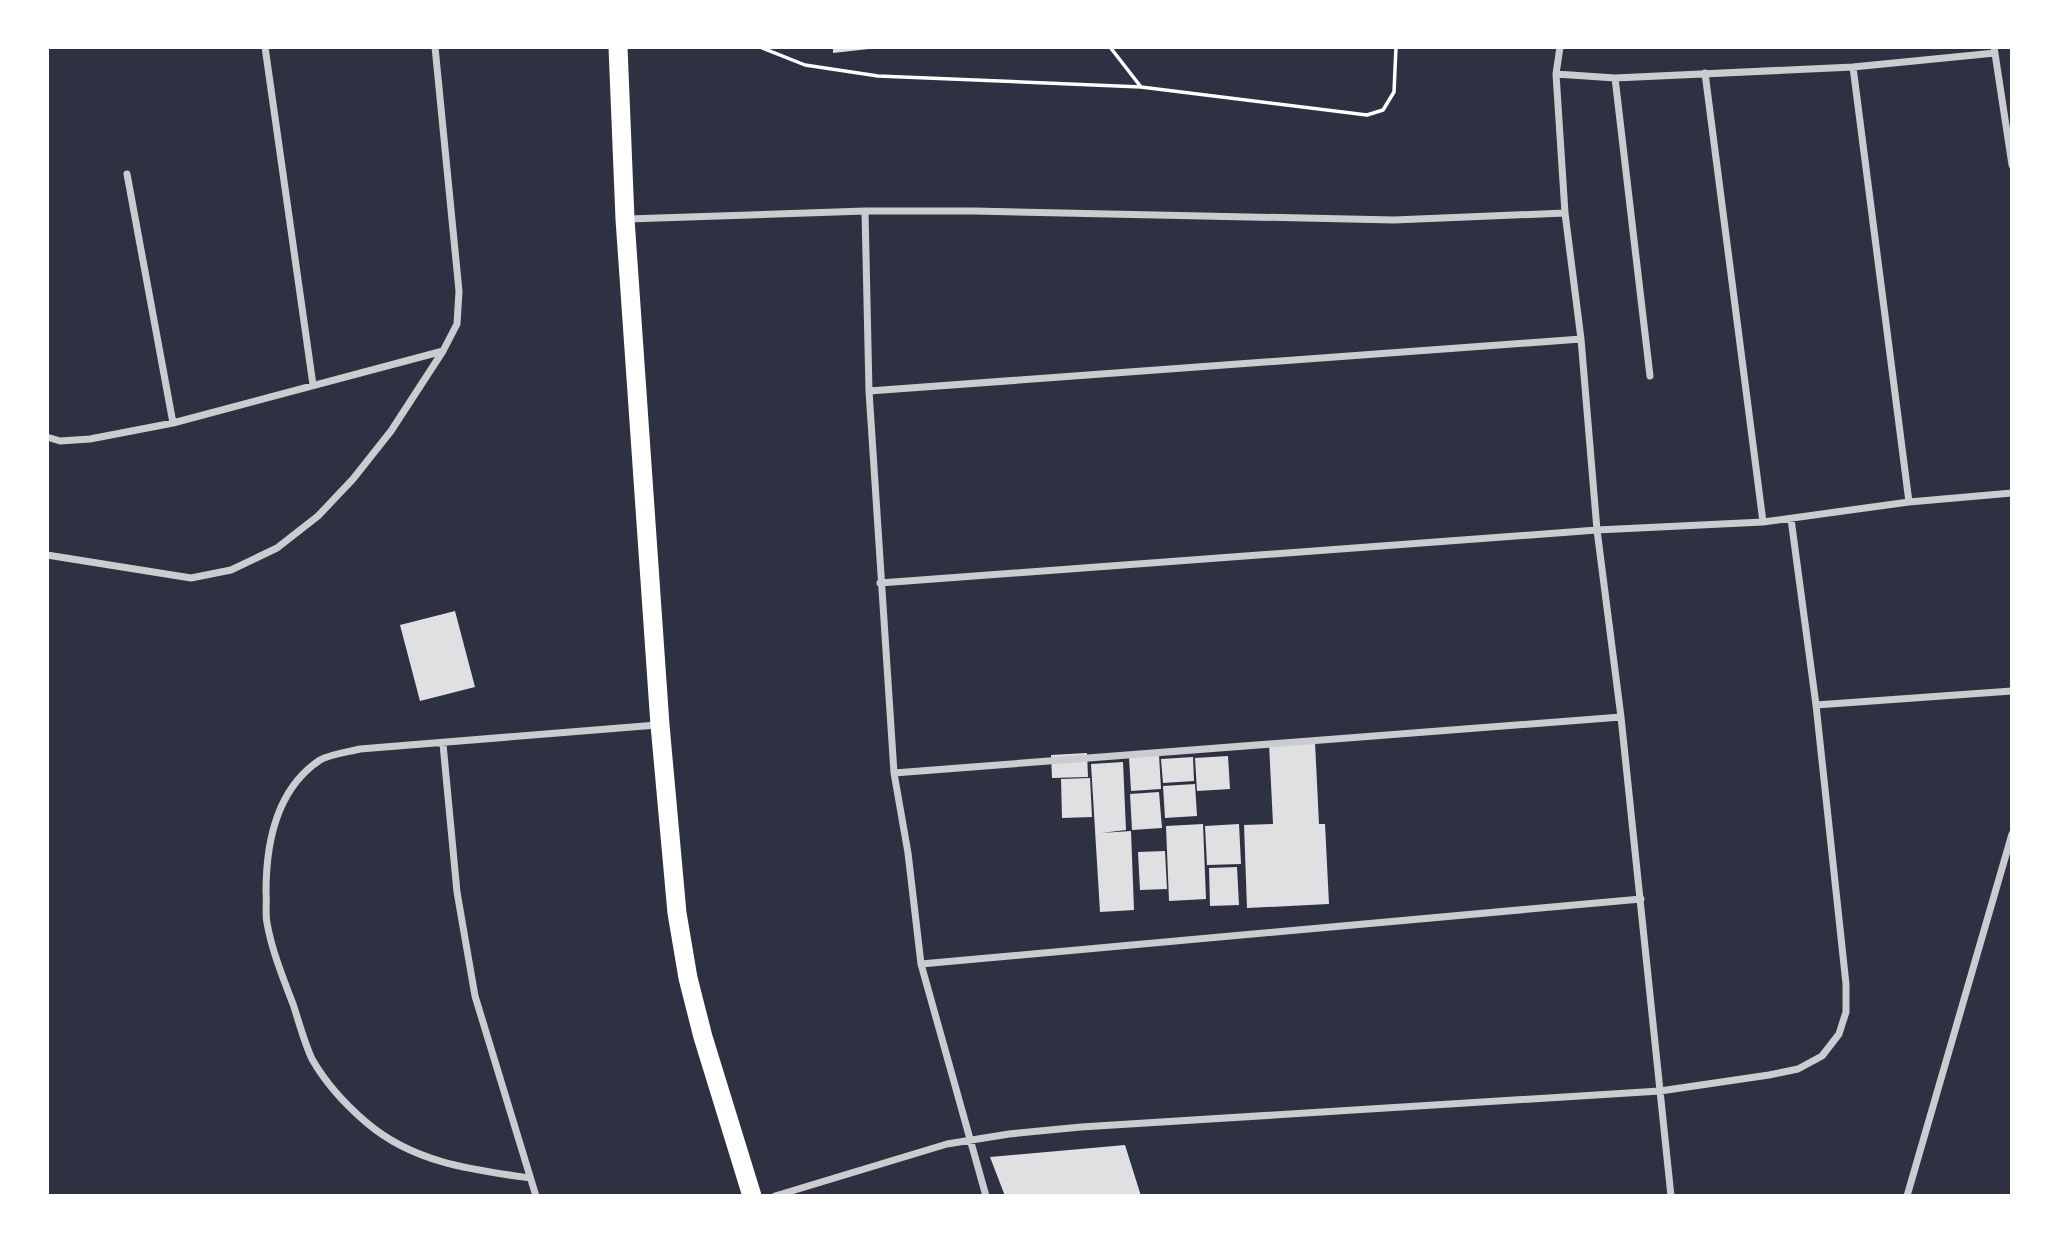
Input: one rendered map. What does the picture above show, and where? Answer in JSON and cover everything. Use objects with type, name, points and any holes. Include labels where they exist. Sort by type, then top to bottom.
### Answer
[{"type":"highway","points":[[618,47],[625,219],[660,725],[677,913],[688,978],[720,1098],[752,1196]]},
{"type":"street","points":[[265,47],[313,384]]},
{"type":"street","points":[[47,555],[191,578],[231,570],[277,548],[318,516],[353,480],[391,431],[443,351],[457,324],[459,291],[435,47]]},
{"type":"street","points":[[1560,47],[1556,74],[1565,213],[1581,339],[1597,530],[1621,717],[1671,1196]]},
{"type":"street","points":[[1556,74],[1615,78],[1853,67],[1994,50],[2012,164]]},
{"type":"street","points":[[1853,67],[1909,502]]},
{"type":"street","points":[[1705,73],[1763,522]]},
{"type":"street","points":[[1615,78],[1650,376]]},
{"type":"street","points":[[127,174],[173,423]]},
{"type":"street","points":[[865,211],[869,391],[894,773],[908,853],[922,964],[986,1196]]},
{"type":"street","points":[[625,219],[865,211],[1394,220],[1565,213]]},
{"type":"street","points":[[869,391],[1581,339]]},
{"type":"street","points":[[47,438],[60,441],[90,439],[173,423],[443,351]]},
{"type":"street","points":[[880,583],[1597,530],[1763,522],[1909,502],[2012,494]]},
{"type":"street","points":[[775,1196],[909,1155],[1009,1134],[1081,1127],[1660,1091],[1798,1069],[1822,1056],[1839,1034],[1846,1012],[1846,984],[1816,705],[1791,519]]},
{"type":"street","points":[[1816,705],[2012,691]]},
{"type":"street","points":[[894,773],[1621,717]]},
{"type":"street","points":[[530,1178],[440,1162],[400,1146],[368,1124],[336,1092],[313,1059],[267,922],[266,873],[271,832],[284,802],[299,778],[322,759],[360,748],[443,744],[660,725]]},
{"type":"street","points":[[443,744],[457,892],[475,996],[536,1196]]},
{"type":"street","points":[[1907,1196],[2012,834]]},
{"type":"street","points":[[922,964],[1641,899]]},
{"type":"path","points":[[760,47],[805,65],[878,76],[1141,87],[1367,115],[1383,110],[1394,92],[1396,47]]},
{"type":"path","points":[[1110,47],[1141,87]]},
{"type":"building","points":[[833,47],[869,47],[869,49],[833,53]]},
{"type":"building","points":[[455,611],[475,687],[420,701],[400,625]]},
{"type":"building","points":[[1315,742],[1319,824],[1325,824],[1329,904],[1247,908],[1244,825],[1273,824],[1269,744]]},
{"type":"building","points":[[1087,753],[1088,777],[1052,778],[1051,755]]},
{"type":"building","points":[[1159,755],[1161,789],[1131,791],[1129,757]]},
{"type":"building","points":[[1228,756],[1230,789],[1197,791],[1195,758]]},
{"type":"building","points":[[1193,757],[1194,781],[1163,783],[1161,759]]},
{"type":"building","points":[[1123,762],[1126,830],[1101,833],[1131,831],[1134,910],[1100,912],[1091,764]]},
{"type":"building","points":[[1090,778],[1092,817],[1062,818],[1061,779]]},
{"type":"building","points":[[1195,784],[1197,816],[1165,818],[1163,786]]},
{"type":"building","points":[[1159,792],[1162,828],[1132,830],[1130,794]]},
{"type":"building","points":[[1203,824],[1206,899],[1169,901],[1166,826]]},
{"type":"building","points":[[1239,824],[1241,864],[1207,865],[1205,826]]},
{"type":"building","points":[[1165,851],[1167,889],[1140,890],[1138,852]]},
{"type":"building","points":[[1237,867],[1239,905],[1210,906],[1209,868]]},
{"type":"building","points":[[1125,1145],[1141,1196],[1005,1196],[990,1157]]}]
